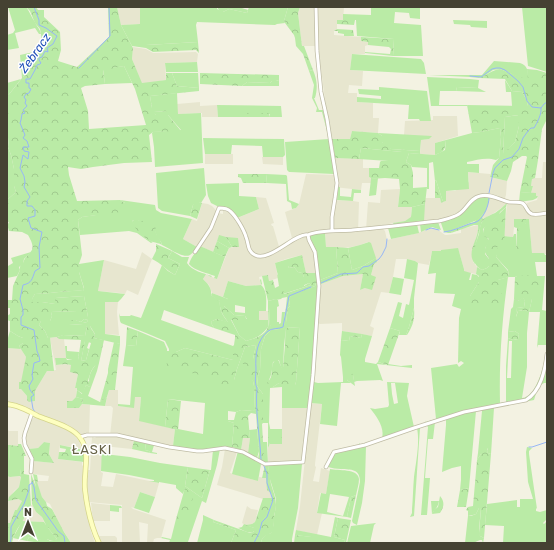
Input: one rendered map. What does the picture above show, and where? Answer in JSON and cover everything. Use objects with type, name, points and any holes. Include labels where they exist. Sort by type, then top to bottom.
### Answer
[{"type":"street","points":[[316,7],[317,51],[320,84],[337,183],[332,217],[332,231]]},
{"type":"street","points":[[195,252],[211,228],[219,208],[226,208],[231,211],[243,228],[250,251],[257,257],[262,257],[304,234],[308,235],[332,231],[377,228],[448,219],[459,214],[474,198],[482,195],[522,203],[531,214],[547,213]]},
{"type":"street","points":[[80,437],[87,435],[117,435],[169,447],[197,451],[225,448],[243,452],[265,464],[303,462],[312,382],[319,286],[314,252],[308,235]]},
{"type":"street","points":[[326,467],[334,452],[365,445],[464,412],[526,400],[533,393],[542,376],[547,354]]},
{"type":"street","points":[[7,404],[20,407],[76,433],[80,437],[86,453],[86,495],[92,524],[99,543]]},
{"type":"street","points":[[31,472],[32,459],[25,445],[24,433],[32,413]]},
{"type":"shaded area","points":[[117,7],[140,7],[140,24],[121,25]]},
{"type":"shaded area","points":[[300,7],[344,7],[343,20],[337,20],[337,29],[334,31],[334,35],[361,37],[361,41],[368,42],[368,45],[365,46],[365,54],[352,54],[350,70],[363,71],[362,86],[349,85],[348,93],[357,93],[357,102],[373,103],[373,118],[379,118],[378,133],[352,131],[350,139],[332,139],[320,61],[318,61],[317,46],[302,46],[298,13]]},
{"type":"shaded area","points":[[133,47],[146,49],[153,53],[196,52],[198,54],[197,62],[165,63],[166,80],[142,84],[132,59]]},
{"type":"shaded area","points":[[200,102],[200,106],[217,105],[218,117],[202,117],[202,113],[178,114],[177,104]]},
{"type":"shaded area","points":[[433,116],[457,116],[458,136],[435,143],[435,155],[420,154],[421,140],[429,139],[404,135],[405,121],[433,120]]},
{"type":"shaded area","points":[[205,154],[233,154],[233,164],[205,164]]},
{"type":"shaded area","points":[[262,157],[283,157],[283,165],[263,164]]},
{"type":"shaded area","points":[[335,158],[363,159],[363,168],[369,168],[371,183],[362,183],[361,190],[334,187],[333,200],[359,202],[358,232],[366,230],[368,202],[380,203],[381,190],[400,189],[398,207],[412,207],[412,217],[405,221],[383,225],[387,240],[418,233],[432,228],[437,229],[445,235],[461,233],[461,229],[478,225],[478,231],[472,251],[473,262],[477,267],[476,274],[464,272],[459,252],[432,251],[429,265],[406,259],[396,259],[389,293],[381,292],[370,326],[374,328],[372,336],[342,331],[342,323],[318,323],[321,284],[343,276],[363,274],[360,290],[365,288],[374,264],[368,242],[343,248],[326,247],[325,231],[304,234],[313,250],[317,273],[306,273],[302,255],[275,263],[278,278],[269,281],[268,275],[259,277],[261,285],[246,286],[228,281],[223,297],[212,293],[209,285],[203,279],[205,274],[217,279],[229,248],[239,246],[219,236],[213,252],[198,245],[197,247],[183,239],[192,219],[197,221],[202,203],[212,206],[218,213],[223,214],[223,210],[228,211],[235,219],[259,209],[256,197],[266,198],[274,223],[271,224],[273,226],[280,250],[296,240],[294,237],[292,238],[285,212],[296,208],[299,204],[306,174],[338,175]]},
{"type":"shaded area","points":[[543,162],[547,162],[547,254],[532,253],[529,219],[514,227],[513,237],[504,236],[507,204],[483,219],[482,217],[487,209],[478,195],[474,197],[463,210],[455,215],[442,219],[424,221],[425,198],[440,198],[441,203],[446,201],[446,191],[455,191],[469,182],[468,172],[490,174],[490,177],[507,181],[504,201],[527,206],[527,203],[537,200],[538,196],[536,196],[536,193],[531,193],[533,186],[531,186],[532,178],[542,178]]},
{"type":"shaded area","points":[[142,252],[152,259],[138,295],[127,290],[125,294],[98,291],[104,260],[136,269]]},
{"type":"shaded area","points":[[105,302],[118,302],[117,312],[119,335],[105,334]]},
{"type":"shaded area","points":[[259,311],[268,311],[268,320],[259,320]]},
{"type":"shaded area","points":[[57,337],[59,339],[64,339],[66,358],[55,358],[56,365],[71,365],[78,374],[75,388],[77,388],[76,397],[72,401],[79,408],[82,404],[90,405],[89,434],[74,435],[79,441],[82,449],[60,445],[58,459],[82,462],[84,500],[95,543],[71,543],[50,504],[42,497],[36,481],[48,481],[49,476],[33,474],[33,461],[54,463],[49,454],[50,443],[44,442],[38,448],[28,449],[24,440],[30,421],[34,417],[43,416],[7,402],[7,348],[21,349],[26,357],[21,389],[27,396],[29,402],[35,401],[35,391],[47,371],[56,370],[50,338]]},
{"type":"shaded area","points":[[109,390],[118,390],[118,406],[129,407],[135,397],[141,397],[139,420],[175,429],[173,446],[134,438],[132,449],[103,446],[101,472],[103,473],[101,486],[113,487],[116,474],[159,483],[155,497],[140,492],[134,508],[131,507],[166,520],[161,538],[154,539],[153,543],[147,543],[148,524],[139,522],[140,543],[122,543],[122,505],[88,502],[86,482],[87,470],[90,470],[92,437],[110,436],[113,408],[111,406],[105,406]]},
{"type":"shaded area","points":[[311,403],[322,404],[315,464],[316,467],[313,481],[319,482],[321,468],[330,471],[326,494],[320,493],[317,512],[322,513],[317,535],[296,530],[305,459],[300,461],[268,464],[268,448],[270,444],[282,444],[282,408],[310,408]]},
{"type":"shaded area","points":[[7,429],[9,431],[18,431],[18,446],[7,445]]},
{"type":"shaded area","points":[[243,438],[250,438],[248,453],[241,450]]},
{"type":"shaded area","points":[[225,449],[237,452],[230,473],[258,481],[259,477],[266,478],[272,498],[263,499],[217,485]]},
{"type":"shaded area","points":[[7,476],[21,476],[19,487],[14,491],[8,501],[18,499],[22,501],[17,511],[15,510],[7,532]]},
{"type":"shaded area","points":[[91,503],[110,505],[110,521],[93,521]]},
{"type":"shaded area","points":[[31,505],[33,505],[36,512],[42,517],[44,522],[22,521]]},
{"type":"shaded area","points":[[247,506],[251,509],[258,510],[255,522],[245,525],[242,523]]},
{"type":"shaded area","points":[[99,536],[115,536],[117,538],[117,543],[101,543]]},
{"type":"green space","points":[[8,7],[26,7],[41,34],[39,34],[35,28],[15,33],[19,48],[7,50],[7,35],[13,33],[15,30]]},
{"type":"green space","points":[[26,7],[36,7],[38,10],[44,10],[44,17],[60,32],[61,50],[58,61],[77,67],[109,37],[108,7],[117,7],[121,25],[133,48],[132,59],[142,83],[166,80],[166,73],[172,73],[177,86],[199,88],[199,91],[150,96],[152,108],[167,108],[168,111],[154,112],[156,115],[168,115],[181,131],[153,132],[149,135],[152,162],[124,163],[81,169],[68,167],[77,201],[120,200],[125,203],[121,212],[82,217],[78,220],[82,255],[79,264],[79,272],[84,289],[83,291],[35,294],[33,297],[32,302],[55,304],[55,298],[84,296],[88,317],[76,317],[77,311],[51,312],[52,316],[50,321],[41,321],[39,325],[45,331],[48,338],[50,337],[54,371],[47,371],[35,391],[35,401],[29,402],[27,400],[27,396],[21,389],[19,389],[19,382],[21,382],[26,357],[19,346],[23,343],[23,338],[10,331],[10,321],[7,320],[7,316],[10,314],[10,308],[7,308],[7,300],[12,300],[13,286],[20,270],[20,266],[31,251],[32,246],[28,235],[22,232],[9,231],[7,224],[9,223],[7,219],[7,200],[16,192],[14,186],[14,169],[8,147],[9,130],[7,130],[7,97],[30,70],[37,52],[43,46],[40,29],[35,23],[30,11]],"holes":[[[124,66],[135,89],[146,125],[89,129],[88,111],[81,88],[85,86],[105,84],[103,70],[108,73],[113,68]]]},
{"type":"green space","points":[[140,7],[217,7],[217,9],[223,12],[229,9],[247,13],[249,7],[288,7],[284,21],[285,23],[275,25],[197,22],[198,42],[146,45],[146,48],[132,46],[121,25],[140,24]]},
{"type":"green space","points":[[217,7],[239,7],[248,10],[247,13],[229,9],[220,12]]},
{"type":"green space","points":[[288,7],[300,7],[298,13],[302,46],[304,46],[313,70],[309,71],[303,54],[296,46],[294,35],[284,21]]},
{"type":"green space","points":[[353,7],[420,8],[420,19],[410,18],[409,13],[395,12],[394,23],[421,25],[423,56],[393,56],[394,39],[357,36],[356,20],[343,20],[343,14],[371,15],[371,8]]},
{"type":"green space","points":[[522,7],[547,7],[547,72],[528,66]]},
{"type":"green space","points":[[337,20],[355,20],[354,25],[337,24]]},
{"type":"green space","points":[[453,20],[487,21],[487,28],[454,24]]},
{"type":"green space","points":[[337,29],[353,30],[354,36],[344,36],[344,34],[338,33],[338,31],[334,31]]},
{"type":"green space","points":[[361,37],[394,39],[393,56],[365,53],[390,54],[391,49],[389,47],[368,45],[368,42],[361,41]]},
{"type":"green space","points":[[198,42],[199,53],[196,50],[153,52],[146,48],[146,45]]},
{"type":"green space","points":[[38,51],[30,70],[22,78],[20,55]]},
{"type":"green space","points":[[352,54],[421,59],[424,63],[426,74],[350,70]]},
{"type":"green space","points":[[494,61],[523,64],[527,70],[528,81],[500,69],[493,70],[479,78],[429,75],[482,75]]},
{"type":"green space","points":[[197,62],[198,72],[166,72],[165,63]]},
{"type":"green space","points":[[124,66],[132,83],[105,84],[103,69]]},
{"type":"green space","points":[[500,69],[528,80],[527,69],[547,73],[546,121],[542,129],[535,178],[532,179],[531,186],[533,186],[531,193],[520,192],[526,156],[522,156],[513,162],[507,181],[490,177],[493,165],[499,158],[501,137],[500,128],[472,133],[467,105],[527,106],[528,102],[522,92],[512,91],[505,79],[479,78]],"holes":[[[518,115],[519,126],[515,142],[503,154],[505,117]]]},
{"type":"green space","points":[[313,70],[317,84],[317,90],[314,98],[319,110],[323,110],[329,139],[322,112],[316,112],[317,108],[312,98],[314,85],[309,71]]},
{"type":"green space","points":[[172,73],[198,73],[199,88],[177,86]]},
{"type":"green space","points":[[200,73],[279,75],[279,80],[272,81],[270,83],[247,82],[242,86],[200,84]]},
{"type":"green space","points":[[427,77],[479,80],[478,88],[457,87],[456,91],[440,91],[439,105],[467,106],[431,106]]},
{"type":"green space","points":[[21,79],[7,97],[7,83]]},
{"type":"green space","points":[[279,80],[279,86],[242,86],[247,82],[270,83],[272,81]]},
{"type":"green space","points":[[505,80],[512,91],[522,92],[528,102],[527,106],[512,106],[511,92],[506,92]]},
{"type":"green space","points":[[379,87],[427,91],[431,121],[408,119],[409,105],[357,102],[357,97],[381,99],[381,96],[359,94],[358,89],[379,90]]},
{"type":"green space","points":[[457,87],[478,88],[486,92],[456,91]]},
{"type":"green space","points":[[177,93],[178,114],[201,113],[203,163],[155,167],[152,133],[181,130],[168,115],[156,115],[153,112],[167,111],[167,108],[152,108],[150,96]]},
{"type":"green space","points":[[217,105],[281,106],[282,117],[270,117],[270,114],[245,113],[245,117],[218,117]]},
{"type":"green space","points":[[245,113],[269,113],[270,117],[245,117]]},
{"type":"green space","points":[[519,115],[519,126],[515,142],[503,155],[505,117]]},
{"type":"green space","points":[[500,128],[501,137],[499,158],[496,160],[485,159],[467,162],[467,164],[479,164],[479,173],[468,172],[469,189],[446,191],[446,201],[443,202],[436,180],[435,181],[433,162],[429,163],[429,189],[427,189],[427,168],[412,167],[406,162],[409,153],[435,155],[445,150],[446,140]]},
{"type":"green space","points":[[7,130],[9,130],[8,147],[14,169],[14,186],[16,192],[7,200]]},
{"type":"green space","points":[[352,131],[378,133],[382,136],[382,142],[389,145],[391,149],[420,151],[420,154],[409,153],[406,162],[411,165],[413,173],[413,188],[427,187],[425,204],[412,207],[398,207],[400,189],[399,179],[371,179],[369,177],[369,168],[379,168],[381,161],[402,161],[402,152],[361,148],[359,159],[335,158],[332,139],[350,139]]},
{"type":"green space","points":[[378,133],[432,136],[429,139],[421,140],[420,151],[391,149],[382,142],[382,136]]},
{"type":"green space","points":[[203,138],[284,139],[285,155],[283,157],[263,157],[262,146],[232,145],[231,154],[205,154]]},
{"type":"green space","points":[[329,139],[334,174],[289,172],[287,170],[285,142]]},
{"type":"green space","points":[[446,140],[444,150],[435,155],[435,143]]},
{"type":"green space","points":[[361,148],[402,152],[403,162],[359,159]]},
{"type":"green space","points":[[204,168],[206,195],[201,203],[199,202],[193,205],[190,216],[162,211],[158,208],[156,173]]},
{"type":"green space","points":[[238,174],[266,174],[267,183],[243,183],[241,178],[238,177]]},
{"type":"green space","points":[[266,174],[287,176],[289,200],[299,204],[296,208],[292,209],[291,203],[287,201],[286,184],[267,183]]},
{"type":"green space","points":[[378,178],[376,195],[369,196],[371,179]]},
{"type":"green space","points":[[436,180],[443,202],[441,203],[440,198],[435,198]]},
{"type":"green space","points":[[239,183],[239,196],[256,197],[259,209],[237,218],[226,208],[219,207],[211,203],[206,184]]},
{"type":"green space","points":[[338,187],[340,187],[340,196],[351,197],[352,189],[361,190],[361,193],[354,193],[353,201],[337,200]]},
{"type":"green space","points":[[520,192],[536,193],[536,196],[538,196],[533,200],[519,202]]},
{"type":"green space","points":[[479,196],[490,197],[486,211],[477,220],[453,230],[451,233],[444,232],[441,223],[442,221],[457,216]]},
{"type":"green space","points":[[120,200],[155,205],[156,210],[161,213],[192,219],[183,239],[197,247],[190,255],[187,256],[176,253],[162,245],[155,231],[138,220],[132,221],[145,238],[153,242],[151,243],[137,233],[129,231],[80,235],[78,220],[82,217],[96,215],[125,203]]},
{"type":"green space","points":[[195,202],[202,203],[197,219],[190,216]]},
{"type":"green space","points":[[507,203],[506,207],[500,212],[499,215],[483,229],[483,233],[489,240],[485,248],[485,254],[489,259],[489,266],[482,270],[477,267],[473,258],[481,224],[485,218],[495,213]]},
{"type":"green space","points":[[425,204],[424,221],[394,225],[393,223],[405,221],[411,217],[412,207]]},
{"type":"green space","points":[[506,207],[504,247],[497,247],[498,252],[496,257],[508,271],[509,277],[498,280],[502,293],[498,305],[476,304],[475,307],[469,306],[470,296],[479,282],[479,276],[476,274],[477,267],[482,270],[489,266],[489,259],[485,251],[485,247],[489,240],[483,236],[485,226]]},
{"type":"green space","points":[[486,211],[482,217],[483,219],[488,216],[482,221],[475,247],[475,264],[472,259],[472,250],[477,235],[478,225],[451,233],[453,230],[474,222]]},
{"type":"green space","points":[[514,219],[526,219],[524,227],[519,228],[519,252],[516,252],[517,228],[514,227]]},
{"type":"green space","points":[[526,219],[529,219],[532,253],[544,253],[547,255],[547,262],[535,262],[537,276],[545,276],[542,310],[547,311],[547,345],[538,345],[537,348],[540,312],[529,312],[532,299],[538,298],[538,293],[517,276],[509,277],[508,270],[496,257],[497,246],[504,247],[504,236],[513,237],[514,234],[516,234],[516,251],[519,228],[526,223]]},
{"type":"green space","points":[[134,220],[156,224],[156,234],[162,245],[150,241],[143,236],[133,224],[132,221]]},
{"type":"green space","points":[[438,222],[441,230],[432,227],[421,232],[420,224]]},
{"type":"green space","points":[[417,224],[419,233],[391,239],[388,228]]},
{"type":"green space","points":[[325,233],[326,247],[336,247],[338,273],[320,280],[315,249],[309,236]]},
{"type":"green space","points":[[219,235],[226,237],[232,247],[229,248],[217,241]]},
{"type":"green space","points":[[226,237],[238,238],[239,247],[232,247]]},
{"type":"green space","points":[[217,241],[229,248],[225,257],[213,252]]},
{"type":"green space","points":[[369,242],[371,243],[376,258],[363,266],[352,270],[348,248]]},
{"type":"green space","points":[[156,244],[172,251],[168,258],[180,264],[175,275],[152,259],[156,251]]},
{"type":"green space","points":[[200,246],[225,257],[217,279],[214,278],[215,276],[198,270],[189,264]]},
{"type":"green space","points":[[336,247],[348,248],[352,270],[363,266],[376,258],[377,262],[374,264],[371,275],[376,277],[372,290],[365,288],[360,290],[363,274],[343,276],[321,284],[320,280],[338,273]]},
{"type":"green space","points":[[458,248],[464,271],[471,273],[469,280],[471,280],[472,274],[477,275],[480,278],[470,296],[476,304],[498,280],[508,277],[501,340],[500,403],[506,402],[508,338],[513,340],[518,339],[519,334],[515,331],[508,332],[514,299],[518,301],[523,297],[525,301],[524,307],[517,308],[516,317],[518,311],[525,310],[529,312],[527,333],[527,367],[522,398],[528,396],[540,377],[547,347],[546,360],[540,381],[533,393],[528,397],[521,400],[477,409],[426,423],[425,420],[426,422],[436,419],[431,368],[457,364],[459,367],[464,363],[461,361],[458,363],[459,318],[461,309],[452,306],[455,294],[434,293],[436,273],[428,274],[432,251]],"holes":[[[509,341],[512,341],[511,378],[507,378]]]},
{"type":"green space","points":[[172,251],[182,257],[189,257],[187,263],[189,266],[206,274],[203,279],[210,288],[211,295],[220,301],[222,313],[229,323],[217,319],[211,323],[214,328],[164,310],[161,320],[233,346],[233,360],[185,348],[176,352],[234,380],[245,347],[256,345],[253,359],[247,366],[254,386],[255,411],[228,411],[228,421],[234,423],[232,447],[221,447],[202,451],[173,446],[175,429],[203,434],[205,403],[168,399],[165,427],[139,421],[141,397],[135,397],[134,408],[118,406],[118,404],[130,405],[133,367],[123,366],[126,345],[136,346],[138,331],[164,342],[167,351],[169,351],[165,341],[121,323],[119,313],[120,316],[131,315],[141,318],[162,265],[175,275],[180,264],[168,258]]},
{"type":"green space","points":[[31,252],[24,259],[23,264],[19,267],[20,270],[17,276],[7,278],[7,263],[8,266],[13,263],[11,258]]},
{"type":"green space","points":[[302,255],[306,273],[317,273],[318,283],[316,283],[315,286],[291,296],[289,299],[290,306],[288,308],[286,324],[284,325],[287,297],[268,301],[262,276],[268,275],[269,281],[273,280],[275,288],[279,286],[277,274],[280,278],[284,294],[311,285],[309,283],[302,286],[304,277],[302,273],[298,272],[294,267],[289,268],[288,266],[288,259]]},
{"type":"green space","points":[[288,259],[289,268],[294,267],[298,272],[302,273],[304,277],[304,286],[309,283],[311,285],[283,294],[275,263]]},
{"type":"green space","points":[[407,259],[418,263],[414,308],[406,335],[399,335],[400,331],[390,328],[398,302],[402,303],[399,316],[403,318],[406,304],[409,305],[414,280],[404,278]]},
{"type":"green space","points":[[104,260],[98,291],[125,294],[118,302],[105,302],[105,334],[120,336],[120,344],[94,338],[95,334],[90,326],[87,326],[85,336],[64,335],[48,338],[45,331],[39,325],[41,321],[50,321],[52,316],[51,312],[77,311],[77,317],[88,317],[84,296],[55,298],[55,304],[31,302],[35,294],[83,291],[84,288],[79,272],[79,264]],"holes":[[[84,319],[88,320],[87,322],[83,323],[83,325],[69,324],[69,320],[81,322]]]},
{"type":"green space","points":[[533,275],[539,283],[538,299],[532,299],[529,312],[525,310],[518,311],[515,318],[517,308],[524,307],[525,301],[523,298],[518,301],[514,299],[515,277]]},
{"type":"green space","points":[[393,277],[404,279],[401,295],[389,293]]},
{"type":"green space","points":[[228,281],[246,286],[261,285],[265,290],[266,311],[259,311],[259,320],[268,320],[268,327],[263,333],[246,341],[239,335],[231,319],[247,319],[245,316],[234,315],[224,306],[224,302],[228,299],[223,297]],"holes":[[[235,305],[245,307],[245,313],[235,312]]]},
{"type":"green space","points":[[316,283],[318,283],[311,386],[308,408],[282,408],[282,387],[270,388],[269,423],[263,423],[263,394],[257,386],[260,370],[261,349],[265,336],[271,330],[279,329],[271,328],[268,301],[278,300],[279,306],[277,307],[277,322],[279,322],[279,324],[281,323],[282,312],[285,312],[284,325],[286,322],[288,308],[290,306],[289,299],[291,295],[315,286]],"holes":[[[300,327],[295,385],[279,383],[273,387],[269,380],[273,362],[279,360],[283,369],[285,328]]]},
{"type":"green space","points":[[212,293],[228,299],[227,303],[224,302],[224,306],[234,315],[245,316],[247,320],[231,320],[239,335],[246,341],[258,337],[266,330],[268,326],[268,307],[270,325],[272,328],[280,329],[271,330],[265,336],[261,349],[260,370],[257,386],[263,394],[262,424],[264,459],[262,462],[258,459],[259,454],[256,414],[251,413],[248,416],[250,438],[243,438],[241,450],[232,447],[234,423],[228,421],[234,420],[236,412],[241,410],[255,411],[253,381],[247,377],[247,366],[242,363],[244,359],[253,359],[256,345],[245,347],[234,380],[225,387],[212,385],[213,378],[166,367],[169,352],[176,352],[185,348],[233,360],[235,335],[214,328],[211,323],[217,319],[228,322],[221,310],[220,301],[211,295]]},
{"type":"green space","points":[[414,308],[413,322],[409,332],[406,335],[409,327]]},
{"type":"green space","points":[[84,319],[88,320],[87,322],[83,323],[83,325],[69,324],[69,320],[81,322]]},
{"type":"green space","points":[[87,326],[90,326],[95,334],[94,338],[104,340],[99,363],[93,368],[88,381],[91,383],[90,387],[86,385],[83,394],[75,388],[78,374],[70,372],[71,365],[56,365],[55,358],[78,360],[81,340],[59,339],[57,337],[63,335],[85,336]],"holes":[[[85,341],[91,343],[86,360],[81,361]]]},
{"type":"green space","points":[[127,327],[138,331],[136,346],[126,345]]},
{"type":"green space","points":[[300,327],[295,385],[289,386],[279,383],[271,387],[267,383],[271,377],[273,363],[277,359],[283,368],[285,328]]},
{"type":"green space","points":[[390,328],[400,331],[388,365],[378,362]]},
{"type":"green space","points":[[10,331],[23,338],[23,343],[19,346],[21,349],[7,348],[7,341]]},
{"type":"green space","points":[[342,331],[362,334],[361,338],[350,336],[349,341],[341,340]]},
{"type":"green space","points":[[515,331],[519,334],[518,339],[513,340],[508,338],[508,332]]},
{"type":"green space","points":[[362,334],[372,336],[365,362],[376,364],[378,362],[387,365],[401,366],[412,365],[412,368],[377,364],[383,381],[354,382],[353,375],[347,380],[351,383],[341,383],[337,426],[320,424],[322,404],[311,403],[313,381],[318,383],[343,382],[340,355],[341,340],[349,341],[350,336],[361,338]]},
{"type":"green space","points":[[85,340],[89,342],[87,348],[89,349],[86,360],[81,361]]},
{"type":"green space","points":[[114,342],[120,344],[115,390],[109,390],[107,397],[100,402],[108,373]]},
{"type":"green space","points":[[65,346],[67,346],[67,351],[79,352],[78,361],[66,358]]},
{"type":"green space","points":[[97,363],[99,363],[97,371],[88,396],[100,402],[107,397],[105,406],[82,404],[83,399],[76,397],[77,390],[82,394],[86,385],[90,387],[90,374]]},
{"type":"green space","points":[[545,370],[547,370],[547,383],[540,386],[534,400],[524,402],[534,393]]},
{"type":"green space","points":[[349,372],[353,375],[355,386],[347,380]]},
{"type":"green space","points":[[387,382],[409,383],[407,396],[414,427],[359,446],[359,443],[361,445],[382,438],[383,434],[381,426],[370,408],[375,409],[388,407]],"holes":[[[391,383],[395,383],[398,403],[394,404]]]},
{"type":"green space","points":[[76,397],[83,399],[79,408],[67,408],[67,401],[72,401]]},
{"type":"green space","points":[[168,399],[181,401],[178,430],[165,427]]},
{"type":"green space","points":[[522,402],[494,408],[491,454],[487,451],[488,448],[477,460],[481,409]]},
{"type":"green space","points":[[476,411],[469,488],[460,490],[461,466],[442,472],[446,418],[462,413]]},
{"type":"green space","points":[[435,422],[433,439],[428,439],[425,478],[430,478],[427,515],[421,515],[428,427],[426,425]]},
{"type":"green space","points":[[268,423],[270,426],[271,436],[268,448]]},
{"type":"green space","points":[[426,425],[420,428],[414,516],[410,517],[412,513],[414,477],[417,459],[417,428]]},
{"type":"green space","points":[[257,429],[259,451],[257,458],[248,453],[250,438],[249,430]]},
{"type":"green space","points":[[270,429],[278,429],[278,444],[270,444]]},
{"type":"green space","points":[[278,429],[282,429],[282,444],[278,444]]},
{"type":"green space","points":[[134,440],[146,443],[145,450],[149,451],[150,453],[132,449]]},
{"type":"green space","points":[[44,442],[50,443],[49,454],[54,463],[33,461],[28,449],[38,448]]},
{"type":"green space","points":[[262,442],[267,442],[268,464],[262,462]]},
{"type":"green space","points":[[146,443],[154,445],[152,452],[157,454],[150,453],[149,451],[145,450]]},
{"type":"green space","points":[[487,443],[487,451],[491,454],[484,538],[479,534],[481,508],[479,508],[476,514],[468,516],[468,511],[466,510],[468,507],[473,506],[477,460],[481,454],[483,446]]},
{"type":"green space","points":[[18,444],[21,444],[26,456],[16,456],[14,461],[9,461],[10,445],[18,446]]},
{"type":"green space","points":[[7,445],[10,445],[9,461],[15,456],[24,456],[24,469],[21,469],[20,476],[7,476]]},
{"type":"green space","points":[[60,445],[84,450],[84,462],[58,459],[59,452],[65,452],[66,449],[60,448]]},
{"type":"green space","points":[[102,446],[104,446],[104,454],[188,467],[185,486],[202,498],[211,470],[213,450],[220,449],[206,503],[202,501],[188,542],[189,543],[169,543],[170,540],[161,538],[171,539],[176,519],[179,519],[185,488],[183,494],[176,488],[176,485],[149,481],[154,480],[129,475],[101,471]]},
{"type":"green space","points":[[366,446],[365,481],[357,525],[352,521],[360,477],[357,472],[351,470],[328,467],[334,453]]},
{"type":"green space","points":[[527,447],[532,448],[529,451],[529,454],[537,509],[536,508],[536,511],[540,512],[547,510],[547,519],[543,523],[544,524],[547,521],[547,543],[503,543],[504,526],[485,525],[487,504],[517,500],[517,507],[520,507],[520,499],[533,499],[528,482]]},
{"type":"green space","points":[[238,451],[261,464],[258,481],[232,474]]},
{"type":"green space","points":[[301,463],[298,508],[292,543],[261,543],[264,536],[271,533],[274,524],[276,506],[276,499],[269,476],[268,465]]},
{"type":"green space","points":[[265,465],[268,465],[276,502],[273,530],[270,534],[263,538],[261,543],[231,543],[236,530],[213,522],[214,520],[250,533],[254,531],[254,528],[245,525],[255,522],[263,498],[272,498],[271,493],[267,490],[266,478],[262,478]]},
{"type":"green space","points":[[188,467],[210,470],[202,498],[185,486]]},
{"type":"green space","points":[[21,469],[24,469],[24,474],[29,475],[31,505],[15,533],[12,543],[7,543],[8,523],[10,523],[15,510],[17,510],[22,501],[18,499],[8,501],[9,497],[19,487]]},
{"type":"green space","points":[[330,469],[347,471],[358,475],[359,481],[356,495],[351,497],[347,517],[317,513],[321,493],[326,494]],"holes":[[[330,494],[349,497],[343,516],[327,512]]]},
{"type":"green space","points":[[31,474],[36,487],[33,474],[37,475],[37,482],[42,497],[47,506],[52,509],[71,543],[41,543],[27,541],[29,537],[39,540],[46,539],[50,541],[57,539],[48,528],[48,525],[46,525],[42,517],[36,512],[32,504]]},
{"type":"green space","points":[[185,488],[194,495],[186,519],[176,519]]},
{"type":"green space","points":[[469,488],[466,507],[457,507],[460,490]]},
{"type":"green space","points":[[140,492],[155,497],[149,513],[134,508]]},
{"type":"green space","points":[[356,495],[351,518],[347,517],[351,497]]},
{"type":"green space","points":[[440,496],[443,502],[442,509],[440,513],[432,514],[438,507]]},
{"type":"green space","points":[[431,501],[439,501],[432,514]]},
{"type":"green space","points":[[110,505],[121,506],[122,508],[119,508],[119,512],[110,511]]},
{"type":"green space","points":[[479,508],[481,508],[479,529],[480,536],[484,538],[483,543],[482,540],[480,540],[473,543],[465,543],[468,516],[476,514]]},
{"type":"green space","points":[[203,515],[214,520],[213,522],[236,530],[231,543],[197,543]]},
{"type":"green space","points":[[335,517],[338,518],[334,537],[345,540],[344,543],[312,543],[311,537],[295,535],[296,530],[331,537]]},
{"type":"green space","points":[[338,518],[351,520],[346,543],[344,543],[345,540],[334,537]]},
{"type":"green space","points":[[22,521],[44,522],[48,525],[48,528],[57,539],[39,540],[29,537],[27,541],[13,538]]},
{"type":"green space","points":[[376,523],[374,525],[370,543],[347,543],[351,526]]},
{"type":"green space","points":[[244,524],[254,528],[254,531],[248,532],[238,528],[242,527]]},
{"type":"green space","points":[[295,535],[312,537],[312,543],[294,543]]},
{"type":"waterway","name":"Żebracz","points":[[34,7],[39,20],[39,25],[57,36],[53,44],[47,48],[48,52],[45,51],[42,57],[39,58],[41,63],[37,65],[30,79],[26,79],[26,83],[29,83],[29,88],[31,89],[24,97],[27,106],[23,110],[25,113],[22,114],[20,123],[25,135],[23,138],[27,141],[29,147],[23,147],[24,151],[29,152],[28,159],[23,155],[20,168],[24,176],[24,187],[30,197],[27,201],[27,206],[32,206],[35,210],[35,216],[28,218],[31,228],[42,232],[39,247],[40,268],[35,271],[30,282],[23,285],[20,299],[23,310],[21,325],[34,330],[40,361],[34,363],[32,375],[33,379],[29,386],[34,395],[31,397],[35,412]]},
{"type":"waterway","points":[[79,68],[110,36],[109,7]]},
{"type":"waterway","points":[[470,76],[481,77],[492,69],[500,68],[505,70],[523,87],[527,101],[532,107],[541,108],[547,102]]},
{"type":"waterway","points":[[489,193],[495,168],[503,160],[512,157],[519,149],[523,138],[531,128],[534,128],[540,116],[541,108]]},
{"type":"waterway","points":[[444,232],[478,221],[486,211],[489,198]]},
{"type":"waterway","points":[[426,230],[431,228],[439,230]]},
{"type":"waterway","points":[[321,283],[341,274],[357,273],[363,267],[369,266],[382,255],[386,247],[387,239]]},
{"type":"waterway","points":[[263,461],[261,460],[257,415],[257,388],[255,381],[256,358],[259,343],[268,331],[283,327],[289,296],[311,287]]},
{"type":"waterway","points":[[529,447],[547,442]]},
{"type":"waterway","points":[[254,543],[262,522],[267,517],[273,500],[267,483],[267,474],[264,466]]},
{"type":"waterway","points":[[32,482],[36,500],[58,531],[64,536],[65,543]]},
{"type":"waterway","points":[[10,543],[11,527],[24,504],[29,490],[29,485],[32,483]]},
{"type":"district","name":"ŁASKI","points":[[92,449]]}]
